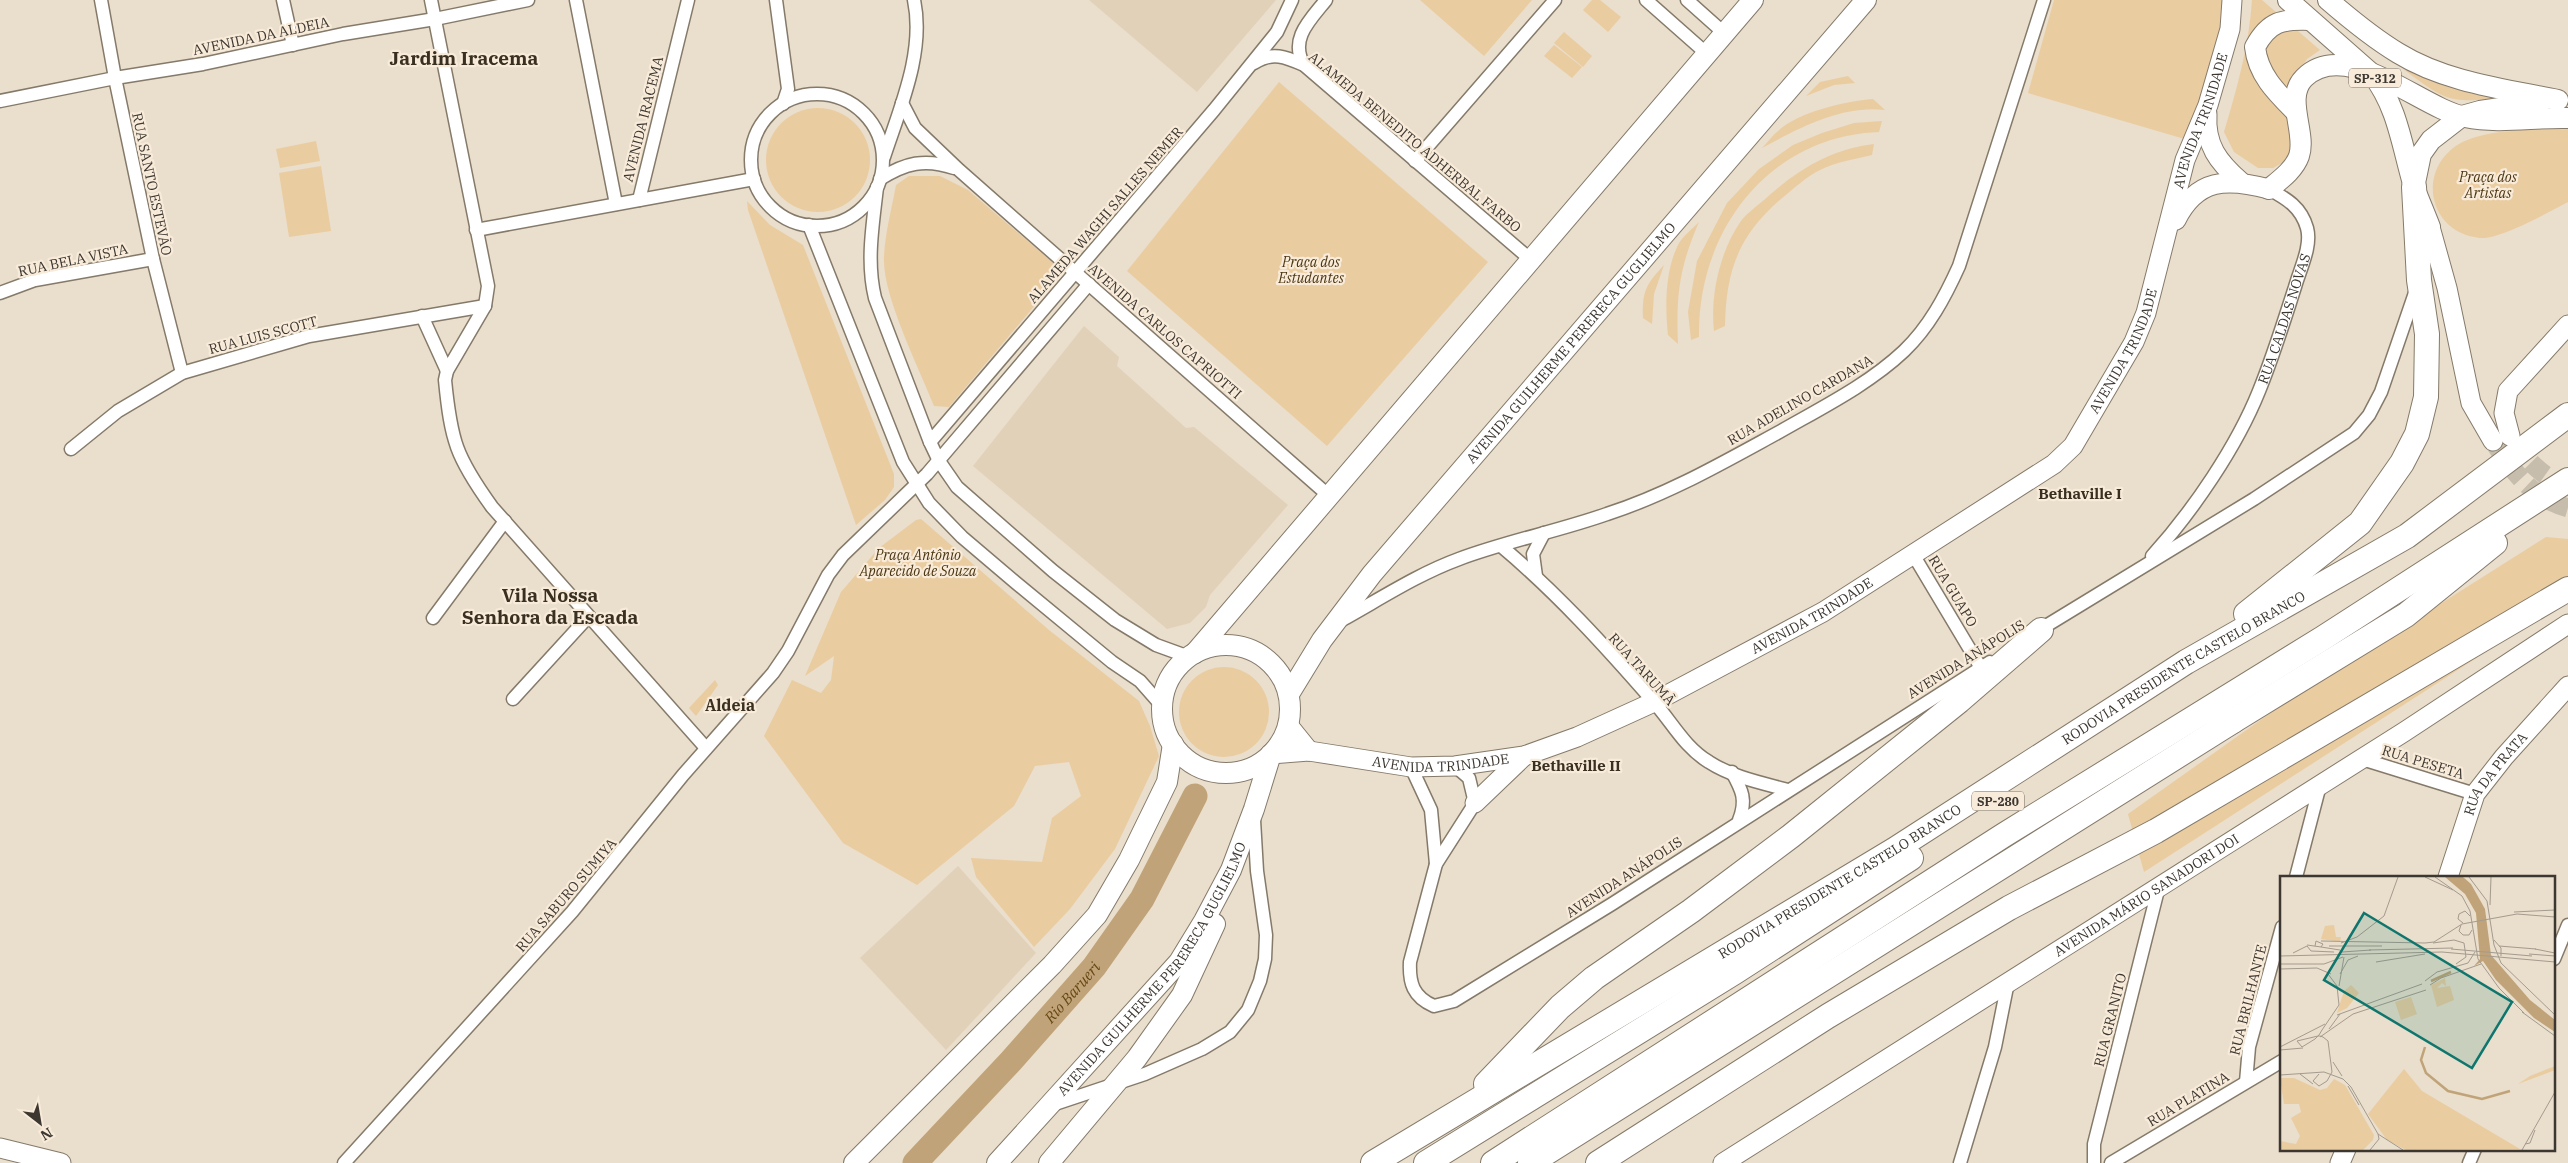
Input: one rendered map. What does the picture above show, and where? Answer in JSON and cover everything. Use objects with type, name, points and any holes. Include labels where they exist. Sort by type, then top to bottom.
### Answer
[{"type":"highway","points":[[2106,731],[2186,662],[2360,523],[2402,463],[2417,434],[2426,397],[2427,334],[2419,280],[2414,187]]},
{"type":"highway","points":[[2407,536],[2568,415]]},
{"type":"highway","name":"RODOVIA PRESIDENTE CASTELO BRANCO","points":[[1426,1163],[1735,972],[2407,536],[2568,434]]},
{"type":"highway","points":[[1530,1163],[2233,721],[2406,615],[2568,482]]},
{"type":"highway","name":"SP-280","points":[[1493,1163],[2059,800],[2323,638],[2568,482]]},
{"type":"highway","name":"RODOVIA PRESIDENTE CASTELO BRANCO","points":[[1373,1163],[1894,850],[2186,662],[2407,536]]},
{"type":"highway","points":[[1598,1163],[1828,1016],[2009,908],[2156,831],[2568,589]]},
{"type":"highway","points":[[1418,1163],[1465,1106],[1560,1006],[1594,978],[1691,911],[1791,836],[1959,700],[2041,630]]},
{"type":"highway","points":[[2059,800],[2233,721]]},
{"type":"main road","points":[[1192,655],[1210,647],[1226,645],[1249,649],[1263,656],[1274,667],[1283,680],[1289,694],[1290,714],[1282,740],[1272,754],[1246,770],[1220,772],[1195,765],[1173,744],[1163,722],[1162,706],[1165,690],[1172,675],[1192,655],[1752,0]]},
{"type":"main road","name":"AVENIDA GUILHERME PERERECA GUGLIELMO","points":[[1289,694],[1333,625],[1372,574],[1866,0]]},
{"type":"main road","name":"SP-312","points":[[2288,0],[2372,74],[2383,88],[2392,106],[2414,187],[2430,227]]},
{"type":"main road","points":[[2328,0],[2352,21],[2398,54],[2427,68],[2465,81],[2563,100]]},
{"type":"main road","points":[[2296,112],[2264,76],[2256,60],[2255,47],[2267,30],[2279,22],[2310,20]]},
{"type":"main road","points":[[2269,189],[2282,178],[2299,157],[2301,148],[2296,112],[2297,94],[2303,78],[2314,71],[2330,66],[2348,65],[2372,74]]},
{"type":"main road","name":"SP-312","points":[[2372,74],[2462,116]]},
{"type":"main road","points":[[2414,187],[2421,154],[2431,140],[2462,116],[2480,111],[2563,100]]},
{"type":"main road","points":[[2462,116],[2487,121],[2568,118]]},
{"type":"main road","points":[[854,1163],[1052,965],[1097,915],[1129,860],[1167,782],[1173,744]]},
{"type":"main road","name":"AVENIDA GUILHERME PERERECA GUGLIELMO","points":[[997,1163],[1052,1105],[1179,962],[1218,896],[1254,809],[1272,754]]},
{"type":"main road","points":[[1049,1163],[1116,1083],[1182,994],[1227,899],[1238,870],[1246,828]]},
{"type":"street","name":"RUA SANTO ESTEVÃO","points":[[101,0],[114,78],[152,259],[182,373]]},
{"type":"street","points":[[283,0],[293,45]]},
{"type":"street","points":[[431,0],[488,286],[485,306],[447,371],[445,380],[452,437],[471,477],[505,521],[588,617],[706,748]]},
{"type":"street","name":"AVENIDA DA ALDEIA","points":[[0,101],[114,78],[203,64],[343,34],[435,19],[528,0]]},
{"type":"street","points":[[576,0],[616,204]]},
{"type":"street","name":"AVENIDA IRACEMA","points":[[476,230],[638,200],[688,0]]},
{"type":"street","points":[[776,0],[788,89],[783,104]]},
{"type":"street","points":[[915,0],[918,27],[916,45],[902,103],[883,161],[878,183],[870,253],[872,287],[930,442],[939,461],[957,487],[1102,610],[1142,638],[1192,655]]},
{"type":"street","name":"ALAMEDA WAGHI SALLES NEMER","points":[[930,442],[1250,66],[1277,32],[1292,0]]},
{"type":"street","points":[[1304,65],[1298,53],[1298,40],[1326,0]]},
{"type":"street","points":[[1415,161],[1556,0]]},
{"type":"street","points":[[1646,0],[1706,53]]},
{"type":"street","points":[[1687,0],[1724,33]]},
{"type":"street","name":"RUA ADELINO CARDANA","points":[[1333,625],[1432,570],[1460,559],[1660,495],[1823,408],[1880,372],[1905,350],[1926,326],[1941,303],[1959,266],[2044,0]]},
{"type":"street","name":"AVENIDA TRINIDADE","points":[[2165,242],[2185,160],[2208,105],[2230,29],[2232,0]]},
{"type":"street","name":"ALAMEDA BENEDITO ADHERBAL FARBO","points":[[1250,66],[1272,55],[1283,56],[1304,65],[1530,259]]},
{"type":"street","points":[[878,183],[867,202],[848,218],[830,224],[809,225],[794,221],[774,210],[760,192],[754,179],[751,159],[756,136],[765,120],[783,104],[802,96],[822,94],[842,99],[855,105],[869,120],[881,144],[883,161]]},
{"type":"street","name":"AVENIDA CARLOS CAPRIOTTI","points":[[902,103],[915,128],[959,170],[1328,495]]},
{"type":"street","points":[[2208,105],[2206,124],[2209,142],[2214,155],[2241,182]]},
{"type":"street","name":"AVENIDA CARLOS CAPRIOTTI","points":[[878,183],[905,165],[922,161],[939,163],[959,170]]},
{"type":"street","points":[[638,200],[754,179]]},
{"type":"street","name":"RUA CALDAS NOVAS","points":[[2144,566],[2176,529],[2239,432],[2259,392],[2307,248],[2308,229],[2301,214],[2291,201],[2269,189],[2241,182],[2223,183],[2202,188],[2193,195],[2183,206],[2165,242]]},
{"type":"street","points":[[809,225],[903,462],[916,486],[944,520],[962,537],[1112,662],[1140,681],[1162,706]]},
{"type":"street","points":[[2430,227],[2447,288],[2471,403],[2501,439],[2508,391],[2568,325]]},
{"type":"street","name":"AVENIDA TRINDADE","points":[[1272,754],[1309,751],[1410,766],[1455,766],[1524,756],[1577,737],[1654,702],[1823,612],[1914,556],[2054,464],[2073,446],[2134,342],[2146,313],[2165,242]]},
{"type":"street","name":"RUA BELA VISTA","points":[[0,294],[35,280],[152,259]]},
{"type":"street","name":"AVENIDA ANÁPOLIS","points":[[1436,864],[1410,962],[1409,976],[1416,996],[1434,1006],[1454,1002],[1612,904],[1739,820],[1980,668],[2254,499],[2354,433],[2369,415],[2381,392],[2419,280]]},
{"type":"street","points":[[939,461],[1089,284]]},
{"type":"street","name":"RUA LUIS SCOTT","points":[[71,449],[118,411],[182,373],[309,336],[485,306]]},
{"type":"street","points":[[422,316],[447,371]]},
{"type":"street","name":"RUA SABURO SUMIYA","points":[[344,1163],[572,912],[706,748],[774,673],[828,575],[843,555],[916,486],[939,461]]},
{"type":"street","points":[[433,618],[505,521]]},
{"type":"street","points":[[1536,576],[1533,554],[1544,533]]},
{"type":"street","name":"RUA TARUMÃ","points":[[1501,546],[1536,576],[1654,702],[1692,750],[1710,763],[1788,790]]},
{"type":"street","name":"RUA GUAPO","points":[[1914,556],[1980,668]]},
{"type":"street","points":[[513,699],[588,617]]},
{"type":"street","name":"AVENIDA MÁRIO SANADORI DOI","points":[[1723,1163],[2320,785],[2568,624]]},
{"type":"street","name":"RUA DA PRATA","points":[[2448,876],[2475,794],[2504,757],[2568,687]]},
{"type":"street","points":[[1288,725],[1309,751]]},
{"type":"street","points":[[1436,864],[1475,803],[1524,756]]},
{"type":"street","name":"RUA PESETA","points":[[2362,758],[2475,794]]},
{"type":"street","points":[[1410,766],[1431,810],[1436,864]]},
{"type":"street","points":[[1455,766],[1469,778],[1475,803]]},
{"type":"street","points":[[1732,772],[1742,790],[1744,799],[1745,807],[1739,820]]},
{"type":"street","points":[[2296,876],[2320,785]]},
{"type":"street","points":[[1052,1105],[1116,1083],[1202,1049],[1230,1032],[1248,1010],[1263,966],[1266,935],[1256,862],[1254,809]]},
{"type":"street","name":"RUA GRANITO","points":[[2094,1163],[2094,1144],[2160,886]]},
{"type":"street","points":[[2556,954],[2568,925]]},
{"type":"street","name":"RUA BRILHANTE","points":[[2246,1082],[2249,1047],[2280,934]]},
{"type":"street","points":[[1960,1163],[1995,1047],[2008,982]]},
{"type":"street","name":"RUA PLATINA","points":[[2111,1163],[2280,1062]]},
{"type":"street","points":[[0,1148],[61,1163]]},
{"type":"street","points":[[2340,1163],[2346,1150]]},
{"type":"street","points":[[2469,1163],[2475,1150]]},
{"type":"shaded area","points":[[1089,0],[1276,0],[1197,92]]},
{"type":"shaded area","points":[[1084,326],[1119,357],[1117,366],[1186,428],[1194,427],[1288,505],[1210,595],[1206,607],[1190,623],[1167,629],[973,466]]},
{"type":"shaded area","points":[[958,866],[1036,953],[946,1050],[860,958]]},
{"type":"green space","points":[[1420,0],[1532,0],[1484,56]]},
{"type":"green space","points":[[1592,0],[1600,0],[1621,17],[1608,32],[1583,10]]},
{"type":"green space","points":[[2054,0],[2227,0],[2224,38],[2188,140],[2028,93]]},
{"type":"green space","points":[[2252,0],[2262,0],[2320,50],[2307,59],[2291,83],[2291,158],[2273,168],[2258,168],[2234,152],[2224,132],[2245,50]]},
{"type":"green space","points":[[1564,32],[1592,56],[1583,67],[1554,43]]},
{"type":"green space","points":[[1554,45],[1582,67],[1572,78],[1544,56]]},
{"type":"green space","points":[[2403,69],[2451,86],[2500,97],[2458,100],[2438,93]]},
{"type":"green space","points":[[1848,76],[1855,83],[1834,85],[1806,96],[1820,82]]},
{"type":"green space","name":"Praça dos Estudantes","points":[[1279,82],[1488,262],[1327,446],[1127,271]]},
{"type":"green space","points":[[1873,99],[1885,110],[1869,109],[1837,115],[1806,126],[1762,148],[1778,131],[1797,118],[1836,105]]},
{"type":"green space","points":[[818,108],[838,112],[855,123],[866,140],[870,160],[866,180],[855,197],[838,208],[818,212],[798,208],[781,197],[770,180],[766,160],[770,140],[781,123],[798,112]]},
{"type":"green space","points":[[1882,121],[1879,132],[1840,138],[1804,151],[1773,171],[1747,196],[1726,227],[1711,261],[1702,298],[1699,337],[1691,340],[1688,312],[1697,261],[1727,203],[1759,169],[1793,145],[1854,123]]},
{"type":"green space","name":"Praça dos Artistas","points":[[2568,129],[2568,202],[2512,230],[2480,238],[2462,234],[2449,225],[2439,213],[2434,199],[2433,184],[2437,169],[2445,155],[2459,144],[2497,132]]},
{"type":"green space","points":[[316,141],[320,161],[280,168],[276,149]]},
{"type":"green space","points":[[1874,144],[1872,155],[1832,165],[1810,176],[1781,199],[1754,227],[1737,256],[1732,271],[1728,288],[1725,326],[1714,331],[1715,288],[1718,274],[1727,246],[1743,218],[1776,189],[1814,163],[1843,151]]},
{"type":"green space","points":[[321,166],[331,231],[289,237],[279,173]]},
{"type":"green space","points":[[909,176],[940,176],[968,190],[1058,267],[1058,278],[949,407],[934,406],[895,311],[885,273],[886,239],[896,185]]},
{"type":"green space","points":[[747,201],[770,225],[803,245],[894,474],[894,487],[885,500],[856,525],[748,210]]},
{"type":"green space","points":[[1699,222],[1692,238],[1680,282],[1678,296],[1678,344],[1668,335],[1666,301],[1668,278],[1678,245]]},
{"type":"green space","points":[[1664,265],[1654,294],[1652,324],[1643,318],[1644,295],[1649,283]]},
{"type":"green space","name":"Praça Antônio Aparecido de Souza","points":[[921,519],[1049,630],[1139,701],[1150,726],[1159,756],[1115,849],[1070,909],[1034,947],[976,877],[971,858],[1042,862],[1052,818],[1081,796],[1069,762],[1035,766],[1014,806],[917,885],[843,843],[764,736],[792,680],[821,693],[831,680],[834,656],[805,676],[841,592],[879,548],[916,520]]},
{"type":"green space","points":[[2546,537],[2568,539],[2568,599],[2144,872],[2128,814],[2293,697]]},
{"type":"green space","points":[[1224,667],[1241,670],[1256,680],[1266,695],[1269,712],[1266,729],[1256,744],[1241,754],[1224,757],[1207,754],[1192,744],[1182,729],[1179,712],[1182,695],[1192,680],[1207,670]]},
{"type":"green space","points":[[715,680],[718,685],[696,716],[689,708]]},
{"type":"waterway","name":"Rio Barueri","points":[[915,1163],[1011,1061],[1094,967],[1142,899],[1195,796]]},
{"type":"tunnel","points":[[2493,441],[2524,482],[2543,497],[2568,508]]},
{"type":"tunnel","points":[[2513,441],[2537,468],[2568,488]]},
{"type":"district","name":"Jardim Iracema","points":[[464,58]]},
{"type":"district","name":"Bethaville I","points":[[2080,493]]},
{"type":"district","name":"Vila Nossa Senhora da Escada","points":[[550,606]]},
{"type":"district","name":"Aldeia","points":[[730,705]]},
{"type":"district","name":"Bethaville II","points":[[1576,765]]}]
